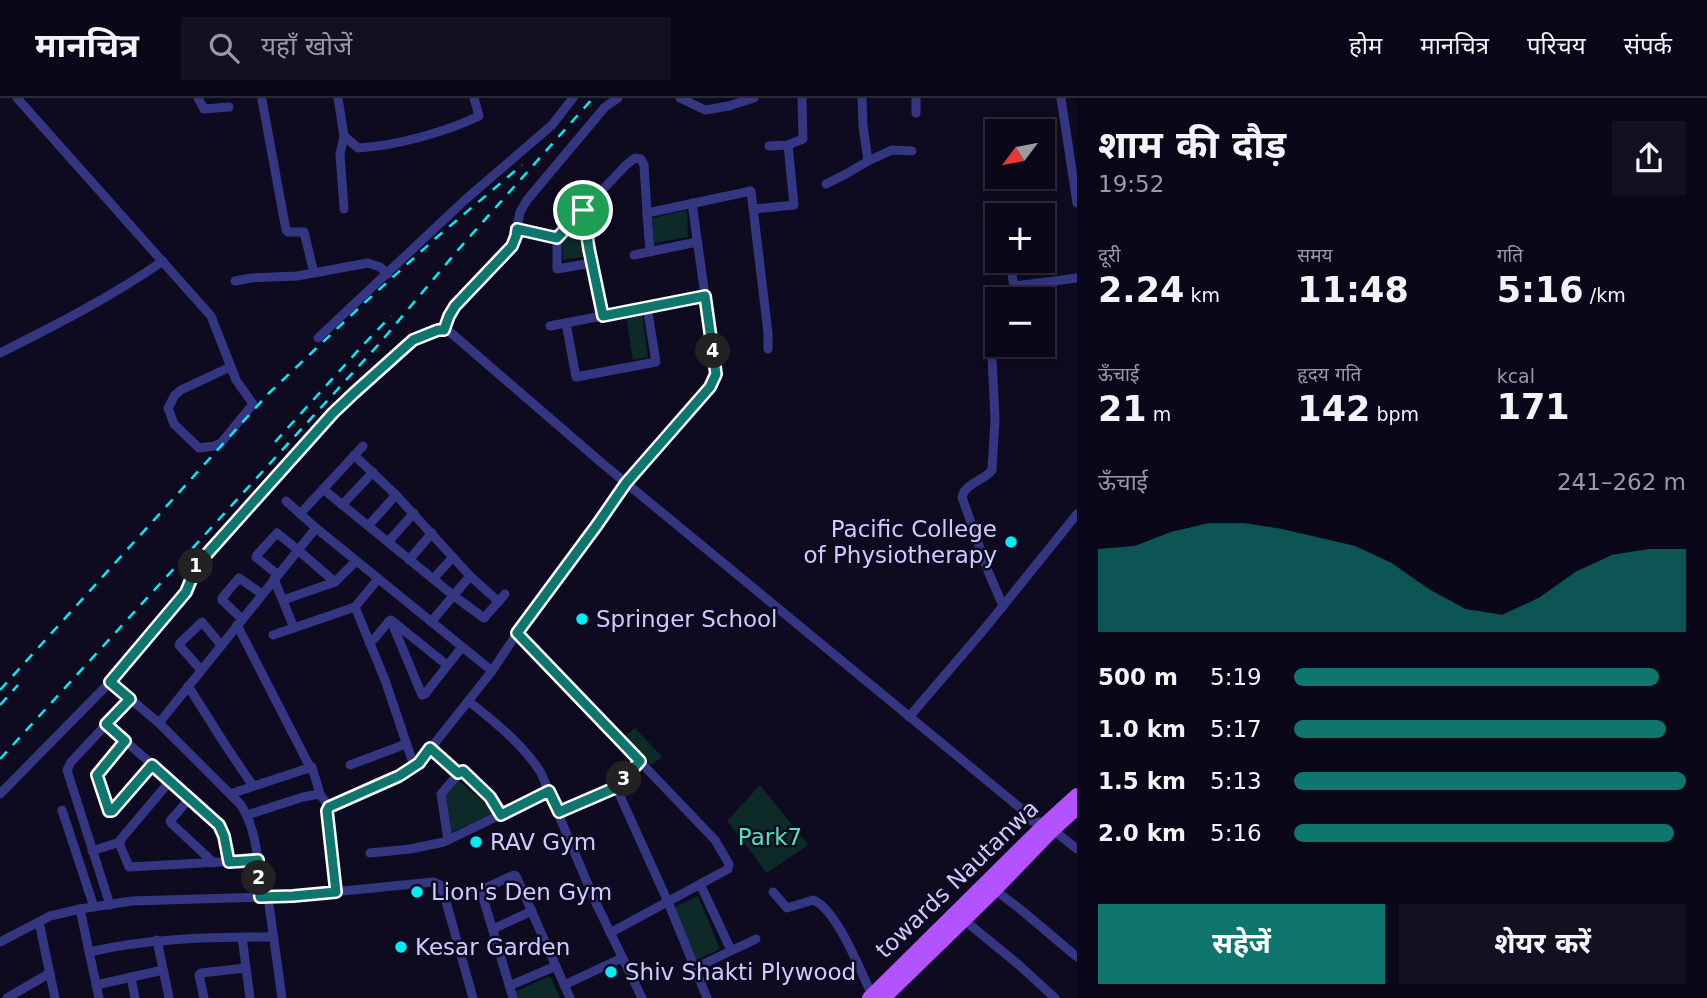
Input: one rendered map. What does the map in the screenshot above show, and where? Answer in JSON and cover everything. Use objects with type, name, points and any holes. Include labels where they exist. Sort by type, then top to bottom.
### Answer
[{"type":"main road","name":"towards Nautanwa","points":[[875,997],[1077,795]]},
{"type":"main road","points":[[875,997],[995,890],[1045,825],[1077,808]]},
{"type":"street","points":[[17,98],[211,316],[230,367],[253,405],[221,443],[200,448],[174,424],[169,408],[175,394],[230,367]]},
{"type":"street","points":[[198,98],[204,109],[229,107]]},
{"type":"street","points":[[338,98],[344,136],[340,154],[344,209]]},
{"type":"street","points":[[344,136],[358,148],[378,147],[460,126],[479,116],[474,98]]},
{"type":"street","points":[[318,338],[466,199],[552,125],[573,98]]},
{"type":"street","points":[[444,330],[455,306],[512,246],[520,212],[527,200],[605,107],[618,98]]},
{"type":"street","points":[[680,98],[705,110],[754,98]]},
{"type":"street","points":[[769,146],[788,145],[803,139],[802,98]]},
{"type":"street","points":[[862,98],[867,161]]},
{"type":"street","points":[[916,98],[916,113]]},
{"type":"street","points":[[1061,98],[1073,147],[1077,203]]},
{"type":"street","points":[[262,100],[286,230],[304,232],[314,273]]},
{"type":"street","points":[[754,209],[794,205],[788,145]]},
{"type":"street","points":[[826,184],[892,150],[912,151]]},
{"type":"street","points":[[592,263],[557,269],[557,238],[635,158],[641,159],[644,165],[650,252]]},
{"type":"street","points":[[647,212],[751,192],[768,349]]},
{"type":"street","points":[[336,892],[327,811],[329,807],[399,776],[419,763],[492,671],[626,483],[715,380],[692,203]]},
{"type":"street","points":[[583,210],[603,316]]},
{"type":"street","points":[[517,229],[557,238]]},
{"type":"street","points":[[634,255],[697,242]]},
{"type":"street","points":[[0,353],[79,313],[163,261]]},
{"type":"street","points":[[235,281],[297,276],[368,263],[380,267],[388,274]]},
{"type":"street","points":[[1011,273],[1013,287],[1077,278]]},
{"type":"street","points":[[550,326],[705,296]]},
{"type":"street","points":[[566,323],[576,377],[629,367],[656,361],[647,307]]},
{"type":"street","points":[[0,794],[110,682],[186,592],[197,565],[333,413],[413,340],[444,330],[450,332],[626,483],[1024,811],[1027,817],[1045,825],[1077,849]]},
{"type":"street","points":[[992,357],[995,419],[992,470],[989,475],[965,489],[961,497],[1003,606]]},
{"type":"street","points":[[300,514],[363,446]]},
{"type":"street","points":[[323,489],[484,618],[502,598],[470,576],[414,513],[354,456]]},
{"type":"street","points":[[342,505],[373,472]]},
{"type":"street","points":[[368,526],[396,495]]},
{"type":"street","points":[[286,501],[492,671]]},
{"type":"street","points":[[388,542],[414,513]]},
{"type":"street","points":[[909,717],[1077,514]]},
{"type":"street","points":[[159,723],[316,528]]},
{"type":"street","points":[[294,628],[276,577],[257,555],[277,533],[335,582]]},
{"type":"street","points":[[409,560],[432,533]]},
{"type":"street","points":[[433,579],[453,557]]},
{"type":"street","points":[[283,600],[335,582],[356,561]]},
{"type":"street","points":[[432,622],[470,576]]},
{"type":"street","points":[[262,594],[239,578],[222,598],[240,622],[312,768],[320,794],[329,807]]},
{"type":"street","points":[[273,635],[355,607],[378,579]]},
{"type":"street","points":[[355,607],[414,766]]},
{"type":"street","points":[[369,642],[391,620],[447,665]]},
{"type":"street","points":[[201,670],[180,643],[202,622],[221,645]]},
{"type":"street","points":[[394,623],[421,694],[425,694],[462,647]]},
{"type":"street","points":[[517,633],[715,840],[729,864],[728,869],[610,933]]},
{"type":"street","points":[[110,682],[159,723],[241,805],[247,815],[274,937],[282,998]]},
{"type":"street","points":[[188,686],[253,786]]},
{"type":"street","points":[[110,905],[67,770],[71,762],[130,699]]},
{"type":"street","points":[[468,701],[485,713],[534,762],[559,812],[595,901],[642,998]]},
{"type":"street","points":[[106,724],[219,825],[229,862]]},
{"type":"street","points":[[125,741],[97,775],[109,811],[112,811],[152,765]]},
{"type":"street","points":[[350,765],[406,744]]},
{"type":"street","points":[[430,748],[458,773]]},
{"type":"street","points":[[559,812],[617,787],[640,761]]},
{"type":"street","points":[[230,794],[310,767]]},
{"type":"street","points":[[448,840],[441,794],[458,773],[463,771],[490,797],[501,815]]},
{"type":"street","points":[[92,851],[120,842],[170,780]]},
{"type":"street","points":[[617,787],[708,998]]},
{"type":"street","points":[[370,853],[410,849],[448,840],[549,791]]},
{"type":"street","points":[[247,815],[320,794]]},
{"type":"street","points":[[190,798],[170,823],[214,863]]},
{"type":"street","points":[[62,810],[94,907]]},
{"type":"street","points":[[120,842],[130,868],[258,860]]},
{"type":"street","points":[[513,998],[481,891],[515,875],[570,998]]},
{"type":"street","points":[[0,942],[50,916],[132,901],[293,896],[433,882],[440,884],[473,998]]},
{"type":"street","points":[[700,884],[731,950]]},
{"type":"street","points":[[995,890],[1077,957]]},
{"type":"street","points":[[773,892],[787,908],[813,900],[824,906],[875,997]]},
{"type":"street","points":[[79,909],[99,998]]},
{"type":"street","points":[[493,929],[532,911]]},
{"type":"street","points":[[964,920],[1055,998]]},
{"type":"street","points":[[39,922],[55,998]]},
{"type":"street","points":[[242,937],[250,998]]},
{"type":"street","points":[[89,952],[157,940],[274,937]]},
{"type":"street","points":[[695,968],[756,939]]},
{"type":"street","points":[[157,940],[169,998]]},
{"type":"street","points":[[564,985],[622,958]]},
{"type":"street","points":[[509,986],[556,966]]},
{"type":"street","points":[[204,998],[199,975],[201,973],[246,968]]},
{"type":"street","points":[[96,985],[163,970]]},
{"type":"street","points":[[11,997],[50,973]]},
{"type":"street","points":[[131,977],[135,998]]},
{"type":"green space","points":[[687,210],[688,237],[654,243],[652,218]]},
{"type":"green space","points":[[579,222],[583,257],[563,260],[562,242]]},
{"type":"green space","points":[[642,313],[648,357],[633,360],[626,316]]},
{"type":"green space","points":[[635,728],[662,757],[651,765],[624,737]]},
{"type":"green space","points":[[457,779],[486,804],[492,814],[450,833],[444,795]]},
{"type":"green space","name":"Park7","points":[[760,785],[808,845],[767,873],[727,821]]},
{"type":"green space","points":[[698,896],[720,949],[696,960],[673,908]]},
{"type":"green space","points":[[550,976],[560,998],[516,998],[514,992]]},
{"type":"railway","points":[[0,759],[379,344],[457,251],[593,98]]},
{"type":"railway","points":[[0,690],[269,393],[437,237],[522,165]]},
{"type":"railway","points":[[275,442],[391,316]]},
{"type":"railway","points":[[0,705],[18,685]]},
{"type":"place","name":"Pacific College of Physiotherapy","points":[[1011,542]]},
{"type":"place","name":"Springer School","points":[[582,619]]},
{"type":"place","name":"RAV Gym","points":[[476,842]]},
{"type":"place","name":"Lion's Den Gym","points":[[417,892]]},
{"type":"place","name":"Kesar Garden","points":[[401,947]]},
{"type":"place","name":"Shiv Shakti Plywood","points":[[611,972]]},
{"type":"route","points":[[583,210],[603,316],[705,296],[716,374],[715,380],[696,405],[626,483],[517,633],[640,761],[617,787],[559,812],[549,791],[501,815],[490,797],[463,771],[458,773],[430,748],[419,763],[399,776],[329,807],[327,811],[336,892],[260,897],[258,860],[229,862],[219,825],[152,765],[112,811],[109,811],[97,775],[125,741],[106,724],[130,699],[110,682],[186,592],[197,565],[354,393],[413,340],[444,330],[455,306],[512,246],[517,229],[557,238],[583,210]]}]
